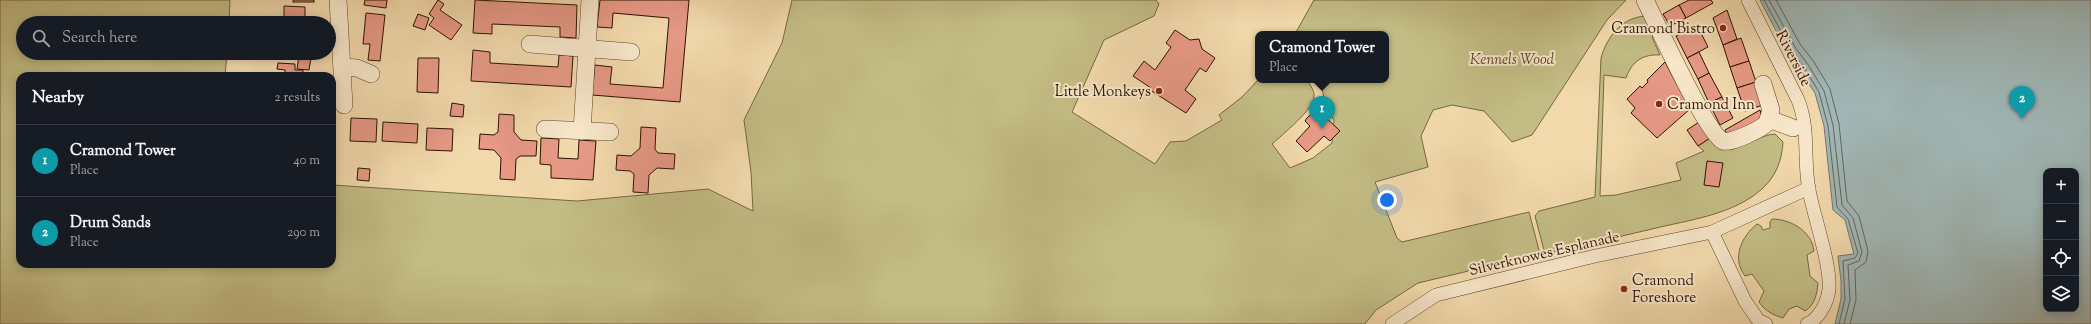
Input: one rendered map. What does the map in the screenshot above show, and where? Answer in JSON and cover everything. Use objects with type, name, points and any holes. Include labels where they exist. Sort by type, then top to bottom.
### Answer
[{"type":"street","points":[[338,0],[344,105]]},
{"type":"street","points":[[582,131],[590,0]]},
{"type":"street","points":[[1645,0],[1686,84],[1718,137],[1725,142],[1733,140],[1764,125],[1770,119],[1771,110],[1763,84]]},
{"type":"street","name":"Riverside","points":[[1748,0],[1798,100],[1802,112],[1800,130]]},
{"type":"street","points":[[530,44],[587,47],[631,52]]},
{"type":"street","points":[[342,68],[357,68],[371,74]]},
{"type":"street","points":[[1770,119],[1800,130],[1809,188],[1827,267],[1829,290],[1822,311],[1807,324]]},
{"type":"street","points":[[545,129],[610,132]]},
{"type":"street","name":"Silverknowes Esplanade","points":[[1392,324],[1436,295],[1595,256],[1712,232],[1809,188]]},
{"type":"street","points":[[1712,232],[1745,300],[1758,320],[1766,324]]},
{"type":"green space","name":"Kennels Wood","points":[[0,0],[230,0],[229,16],[16,16],[16,60],[226,60],[225,72],[16,72],[16,268],[336,268],[336,185],[577,201],[708,189],[753,211],[751,172],[744,120],[782,43],[792,0],[1156,0],[1159,4],[1154,16],[1104,40],[1072,112],[1155,164],[1170,142],[1186,141],[1222,120],[1219,115],[1242,97],[1255,83],[1309,83],[1314,93],[1313,102],[1297,122],[1272,144],[1290,168],[1313,158],[1332,143],[1334,120],[1325,105],[1320,83],[1389,83],[1389,31],[1297,31],[1314,0],[1626,0],[1607,20],[1532,135],[1512,142],[1484,111],[1452,105],[1433,110],[1421,136],[1428,167],[1375,182],[1397,238],[1402,242],[1529,212],[1540,254],[1418,283],[1376,310],[1365,324],[0,324]]},
{"type":"green space","points":[[1645,16],[1655,34],[1652,37],[1660,55],[1643,57],[1631,67],[1626,78],[1604,75],[1600,196],[1616,195],[1681,180],[1676,163],[1704,151],[1698,146],[1710,138],[1730,150],[1765,136],[1775,134],[1783,142],[1778,167],[1763,188],[1738,205],[1725,210],[1695,219],[1545,254],[1535,216],[1539,211],[1595,197],[1601,58],[1604,50],[1611,36],[1622,25],[1629,20]]},
{"type":"green space","points":[[1772,219],[1786,221],[1805,232],[1814,251],[1807,255],[1810,276],[1818,283],[1815,299],[1808,309],[1805,311],[1797,306],[1789,309],[1783,318],[1776,316],[1761,305],[1759,302],[1764,291],[1752,274],[1745,276],[1739,262],[1740,248],[1747,235],[1757,224],[1761,226],[1763,230],[1770,228],[1770,222]]},
{"type":"water","points":[[1760,0],[2091,0],[2091,324],[1835,324],[1841,299],[1841,281],[1838,256],[1854,254],[1845,220],[1833,210],[1824,126],[1815,93],[1787,52]]},
{"type":"building","points":[[293,0],[314,0],[314,2],[293,2]]},
{"type":"building","points":[[365,0],[387,0],[386,8],[364,5]]},
{"type":"building","points":[[438,0],[444,4],[440,10],[462,25],[451,40],[429,25],[434,18],[429,14]]},
{"type":"building","points":[[475,0],[577,5],[576,38],[560,37],[560,27],[492,24],[492,34],[473,33]]},
{"type":"building","points":[[600,0],[689,0],[680,102],[592,95],[595,65],[612,67],[610,84],[663,88],[669,18],[613,13],[612,28],[597,27]]},
{"type":"building","points":[[1689,0],[1711,0],[1713,3],[1686,18],[1679,5]]},
{"type":"building","points":[[1679,5],[1686,18],[1670,26],[1663,14]]},
{"type":"building","points":[[284,6],[305,7],[305,16],[284,16]]},
{"type":"building","points":[[1727,10],[1737,39],[1723,45],[1713,18]]},
{"type":"building","points":[[366,13],[385,15],[380,61],[368,60],[370,44],[363,44]]},
{"type":"building","points":[[418,14],[429,18],[425,30],[413,26]]},
{"type":"building","points":[[1697,25],[1708,47],[1687,58],[1676,36]]},
{"type":"building","points":[[1175,30],[1190,40],[1199,39],[1202,49],[1215,58],[1206,72],[1200,68],[1185,90],[1196,99],[1186,113],[1150,90],[1151,88],[1133,76],[1144,61],[1155,70],[1171,47],[1166,43]]},
{"type":"building","points":[[1741,38],[1749,61],[1730,67],[1723,45]]},
{"type":"building","points":[[473,50],[490,52],[490,63],[558,67],[559,55],[573,56],[571,87],[471,81]]},
{"type":"building","points":[[1699,52],[1709,73],[1698,79],[1687,58]]},
{"type":"building","points":[[418,58],[439,58],[438,93],[417,92]]},
{"type":"building","points":[[298,60],[311,60],[309,70],[297,69]]},
{"type":"building","points":[[1749,61],[1756,82],[1737,88],[1730,67]]},
{"type":"building","name":"Cramond Inn","points":[[1665,62],[1690,109],[1657,138],[1631,113],[1635,108],[1627,99],[1640,86],[1642,88],[1648,82],[1647,80]]},
{"type":"building","points":[[278,63],[295,64],[295,70],[303,70],[303,72],[285,72],[285,70],[277,69]]},
{"type":"building","points":[[1709,73],[1722,97],[1709,103],[1698,79]]},
{"type":"building","points":[[1756,82],[1763,105],[1745,111],[1737,88]]},
{"type":"building","points":[[1722,97],[1733,118],[1720,125],[1709,103]]},
{"type":"building","points":[[452,103],[464,105],[463,117],[450,116]]},
{"type":"building","points":[[1317,109],[1340,131],[1330,141],[1324,136],[1307,152],[1296,141],[1310,126],[1305,121]]},
{"type":"building","points":[[1760,110],[1763,120],[1729,138],[1725,130]]},
{"type":"building","points":[[499,114],[514,115],[514,132],[521,140],[537,141],[536,156],[520,156],[516,159],[515,180],[500,179],[501,158],[494,150],[479,149],[480,134],[494,135],[498,132]]},
{"type":"building","points":[[351,118],[377,119],[376,142],[350,141]]},
{"type":"building","points":[[383,122],[418,124],[417,143],[382,141]]},
{"type":"building","points":[[1699,122],[1710,138],[1698,146],[1687,130]]},
{"type":"building","points":[[641,127],[656,128],[655,149],[658,153],[675,154],[674,169],[657,168],[649,175],[648,193],[633,192],[634,174],[630,171],[616,170],[617,155],[631,156],[640,148]]},
{"type":"building","points":[[427,128],[453,129],[452,151],[426,150]]},
{"type":"building","points":[[541,138],[559,139],[558,158],[578,159],[579,140],[596,141],[593,180],[551,178],[551,165],[540,164]]},
{"type":"building","points":[[1707,161],[1723,163],[1719,187],[1704,185]]},
{"type":"building","points":[[358,168],[370,169],[369,181],[357,180]]},
{"type":"place","name":"Cramond Bistro","points":[[1723,28]]},
{"type":"place","name":"Little Monkeys","points":[[1159,91]]},
{"type":"place","name":"Cramond Inn","points":[[1659,104]]},
{"type":"place","name":"Drum Sands","points":[[2022,119]]},
{"type":"place","name":"Cramond Tower","points":[[1322,129]]},
{"type":"place","name":"Cramond Foreshore","points":[[1624,289]]}]
